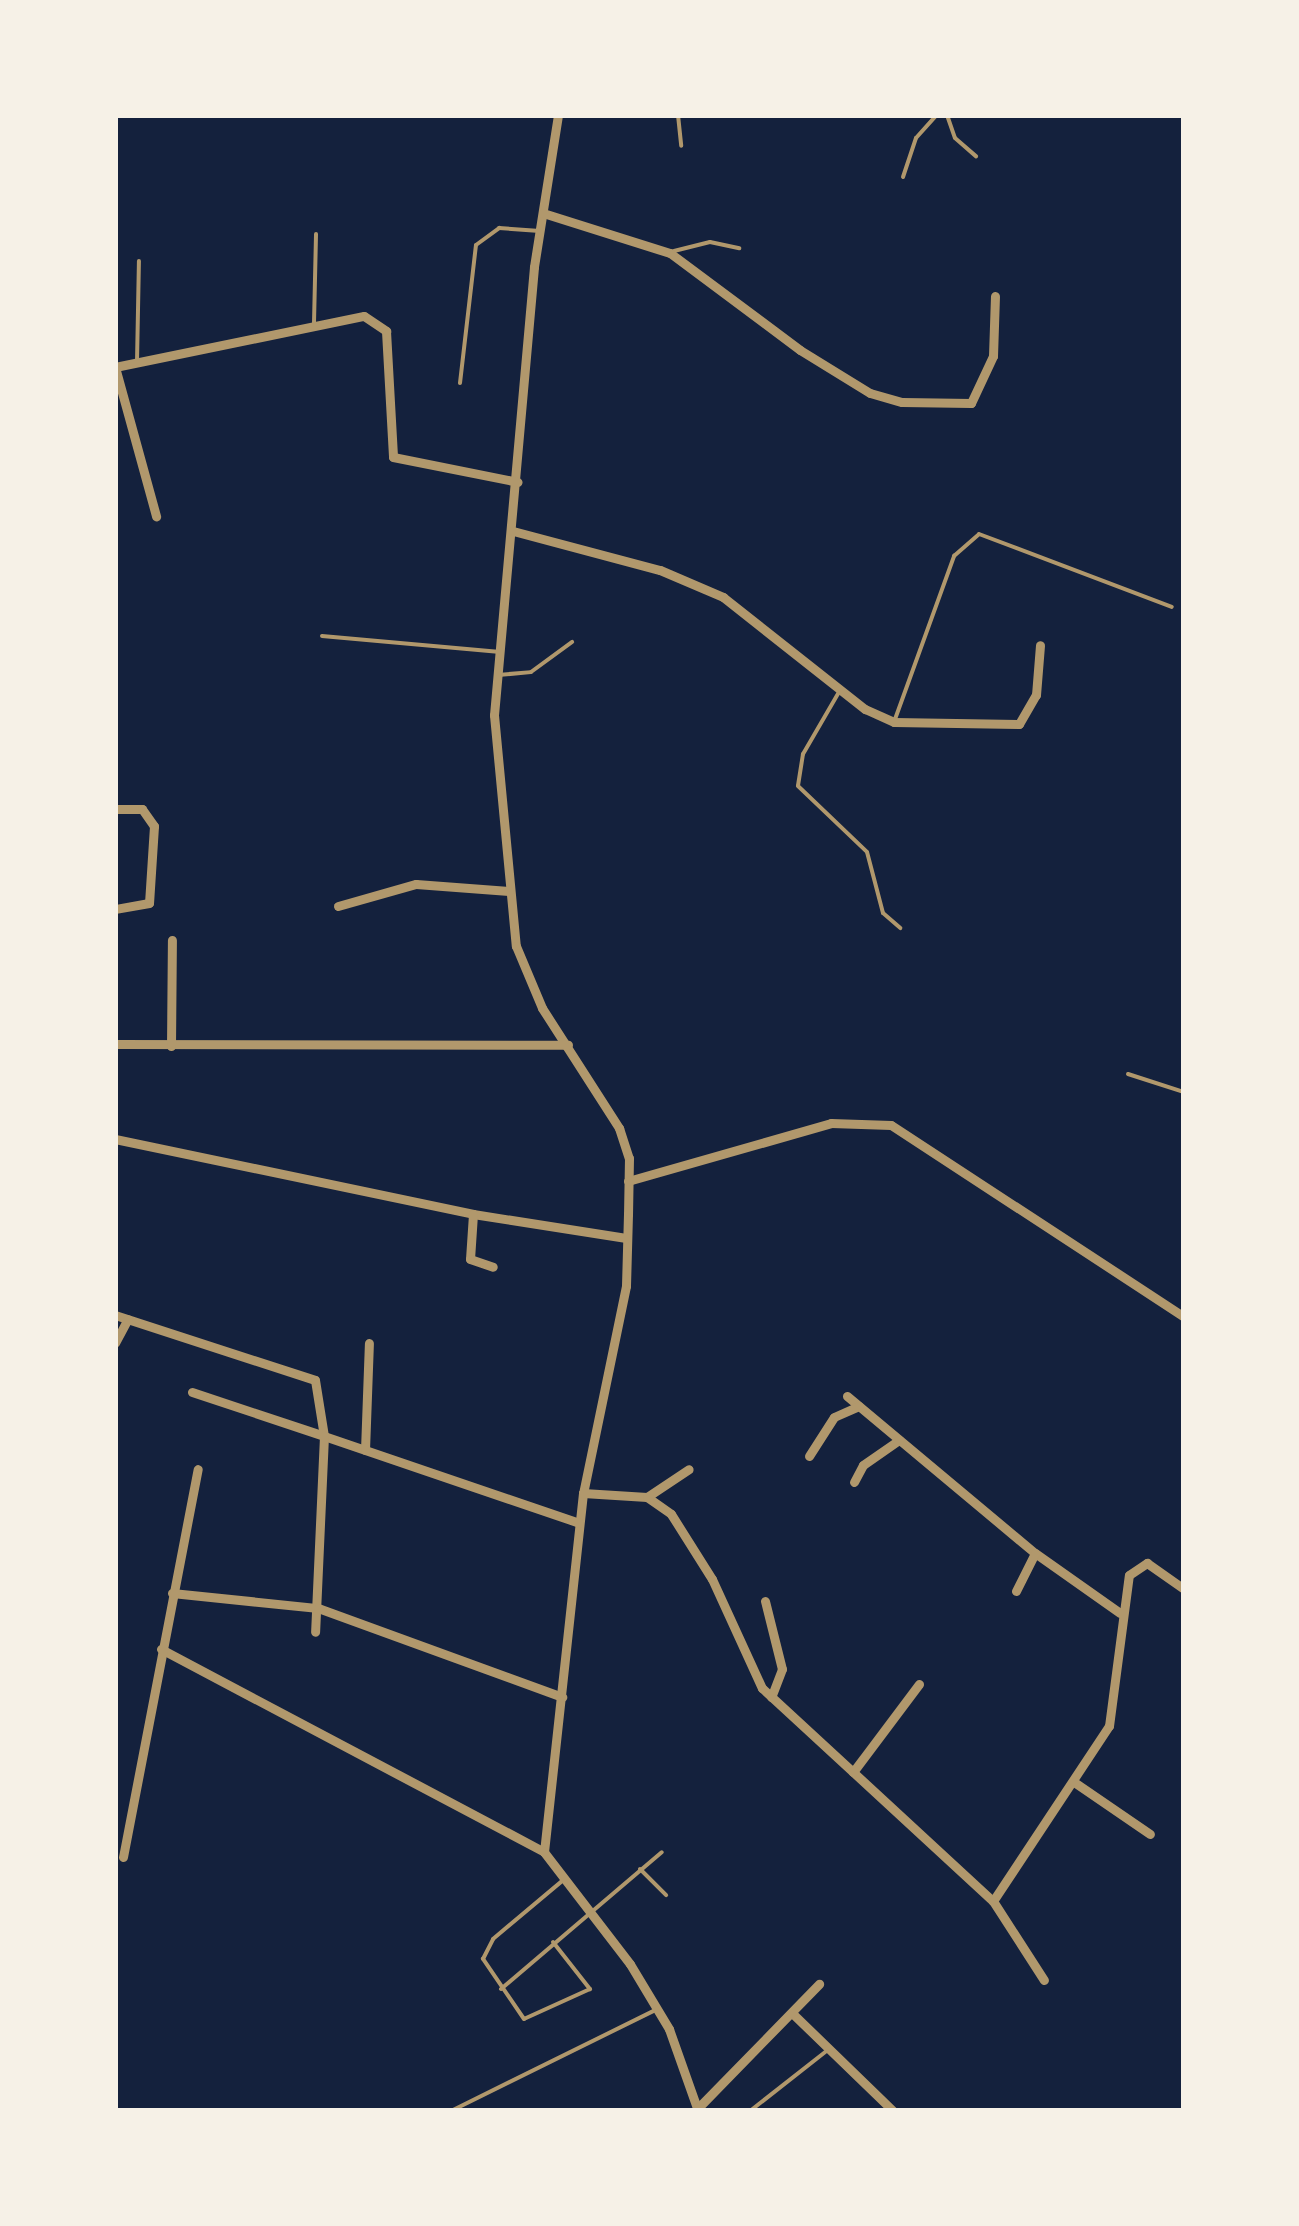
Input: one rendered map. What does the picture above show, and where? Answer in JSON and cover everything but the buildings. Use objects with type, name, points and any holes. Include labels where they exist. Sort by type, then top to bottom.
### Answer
[{"type":"street","points":[[544,1852],[583,1493],[626,1286],[628,1181],[619,1128],[524,978],[509,891],[494,715],[540,231],[558,115]]},
{"type":"street","points":[[542,213],[670,254],[800,350],[870,393],[902,402],[971,403],[993,356],[995,296]]},
{"type":"street","points":[[156,516],[115,367],[314,323],[364,316],[386,331],[393,457],[518,482]]},
{"type":"street","points":[[513,531],[660,570],[708,590],[842,688],[864,709],[894,722],[1020,724],[1036,695],[1040,644]]},
{"type":"street","points":[[115,809],[142,809],[154,826],[149,903],[115,910]]},
{"type":"street","points":[[338,906],[429,883],[509,891]]},
{"type":"street","points":[[170,1046],[172,940]]},
{"type":"street","points":[[115,1044],[568,1045]]},
{"type":"street","points":[[628,1181],[831,1124],[890,1125],[1184,1317]]},
{"type":"street","points":[[115,1139],[473,1214],[626,1238]]},
{"type":"street","points":[[473,1214],[470,1259],[493,1267]]},
{"type":"street","points":[[115,1314],[315,1380],[324,1436],[315,1632]]},
{"type":"street","points":[[115,1343],[128,1319]]},
{"type":"street","points":[[365,1450],[369,1342]]},
{"type":"street","points":[[192,1392],[580,1523]]},
{"type":"street","points":[[847,1396],[1035,1553],[1120,1613]]},
{"type":"street","points":[[810,1456],[834,1417],[859,1406]]},
{"type":"street","points":[[854,1482],[863,1466],[899,1440]]},
{"type":"street","points":[[583,1493],[648,1497],[689,1469]]},
{"type":"street","points":[[123,1857],[198,1470]]},
{"type":"street","points":[[648,1497],[688,1535],[746,1664],[771,1697],[993,1901],[1044,1980]]},
{"type":"street","points":[[1016,1591],[1035,1553]]},
{"type":"street","points":[[993,1901],[1109,1726],[1120,1613],[1129,1576],[1139,1563],[1184,1589]]},
{"type":"street","points":[[172,1593],[318,1608],[562,1697]]},
{"type":"street","points":[[765,1601],[782,1669],[771,1697]]},
{"type":"street","points":[[162,1649],[544,1852],[657,2009],[698,2110],[818,1984]]},
{"type":"street","points":[[853,1772],[919,1684]]},
{"type":"street","points":[[1074,1782],[1150,1834]]},
{"type":"street","points":[[792,2013],[893,2111]]},
{"type":"lane","points":[[678,115],[680,146]]},
{"type":"lane","points":[[903,178],[916,138],[938,115]]},
{"type":"lane","points":[[948,115],[955,138],[976,156]]},
{"type":"lane","points":[[460,384],[476,245],[499,228],[540,231]]},
{"type":"lane","points":[[314,323],[316,234]]},
{"type":"lane","points":[[670,254],[710,242],[739,248]]},
{"type":"lane","points":[[136,362],[139,262]]},
{"type":"lane","points":[[894,722],[954,556],[980,534],[1172,606]]},
{"type":"lane","points":[[322,636],[500,652]]},
{"type":"lane","points":[[498,675],[531,672],[572,642]]},
{"type":"lane","points":[[842,688],[803,754],[798,786],[867,852],[883,913],[900,928]]},
{"type":"lane","points":[[1128,1074],[1184,1092]]},
{"type":"lane","points":[[501,1989],[587,1911],[662,1852]]},
{"type":"lane","points":[[640,1869],[666,1895]]},
{"type":"lane","points":[[553,1942],[590,1989],[532,2020],[513,2010],[483,1959],[493,1939],[563,1881]]},
{"type":"lane","points":[[451,2111],[657,2009]]},
{"type":"lane","points":[[750,2111],[828,2048]]}]
